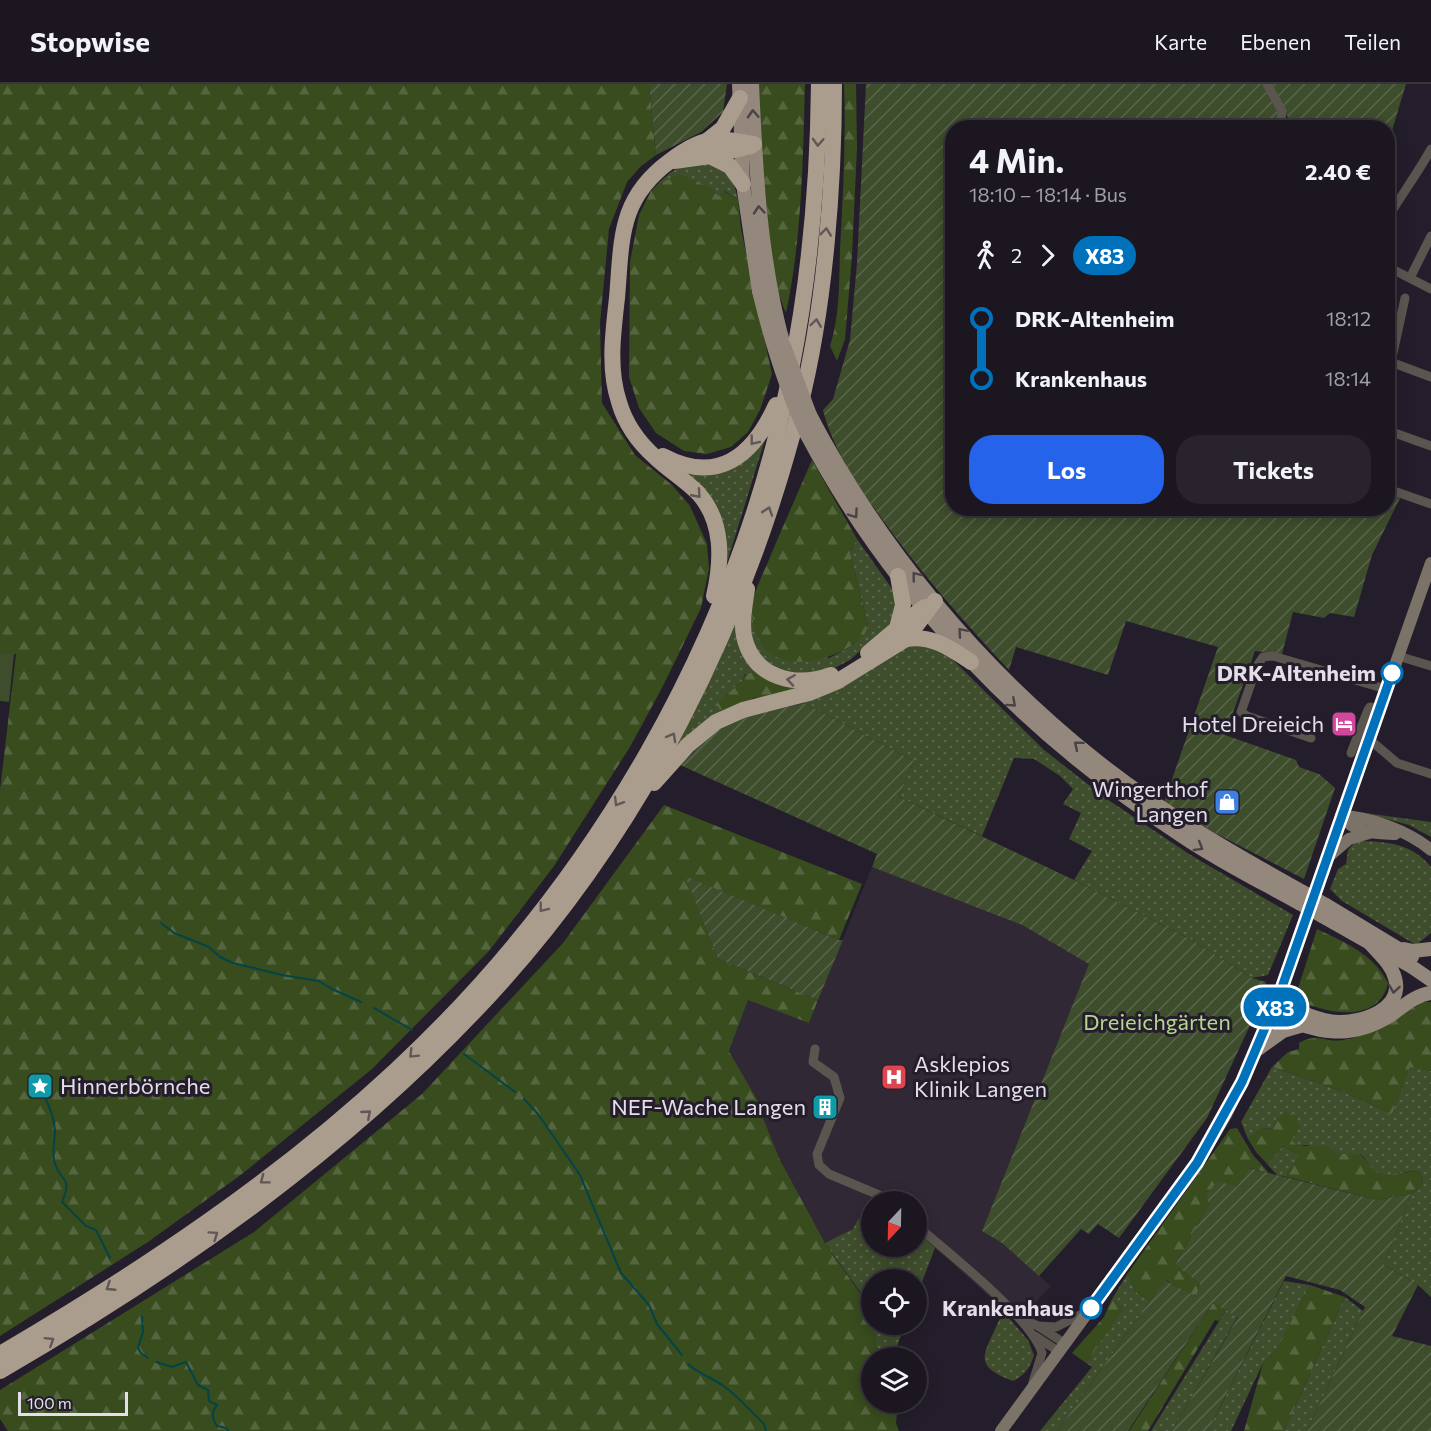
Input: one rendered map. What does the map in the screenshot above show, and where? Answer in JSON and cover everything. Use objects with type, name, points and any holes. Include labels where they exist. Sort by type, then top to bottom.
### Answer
[{"type":"highway","points":[[0,1354],[159,1255],[268,1177],[388,1077],[434,1033],[492,971],[578,862],[644,758],[672,707],[705,639],[753,516],[791,371],[806,287],[814,216],[819,84]]},
{"type":"highway","points":[[0,1371],[141,1284],[215,1234],[278,1187],[376,1106],[444,1042],[503,980],[563,905],[633,806],[700,682],[749,567],[798,414],[814,337],[828,219],[834,84]]},
{"type":"highway","points":[[709,148],[723,128],[740,91]]},
{"type":"highway","points":[[705,639],[720,560],[717,528],[707,505],[698,493],[639,441],[620,407],[613,381],[612,357],[621,255],[626,222],[635,197],[649,179],[666,164],[709,148],[746,145]]},
{"type":"highway","points":[[709,148],[730,166],[743,184]]},
{"type":"highway","points":[[639,441],[676,463],[688,466],[713,466],[729,462],[743,454],[756,441],[791,371]]},
{"type":"highway","points":[[749,567],[744,634],[751,655],[777,677],[804,682],[830,676],[901,634],[935,640],[971,662]]},
{"type":"highway","points":[[898,576],[903,605],[901,634]]},
{"type":"highway","points":[[633,806],[701,734],[722,719],[757,705],[822,689],[860,669],[929,607]]},
{"type":"main road","points":[[752,84],[743,184],[773,347],[794,407],[823,465],[848,505],[898,576],[1016,690],[1095,760],[1189,826],[1301,898]]},
{"type":"main road","points":[[740,91],[746,145],[761,234],[764,290],[810,415],[865,510],[929,607],[971,662],[1018,708],[1115,790],[1186,839],[1384,939],[1413,951],[1431,949]]},
{"type":"main road","points":[[1001,1431],[1197,1163],[1226,1115],[1258,1049],[1274,1008],[1431,562]]},
{"type":"main road","points":[[1350,793],[1352,804],[1368,826]]},
{"type":"main road","points":[[1341,816],[1352,827],[1368,826],[1413,837],[1431,850]]},
{"type":"main road","points":[[1327,858],[1368,826]]},
{"type":"main road","points":[[1324,910],[1368,941],[1431,980]]},
{"type":"main road","points":[[1384,939],[1431,970]]},
{"type":"main road","points":[[1274,1008],[1337,1022],[1355,1021],[1383,1010],[1394,995],[1395,977],[1384,959],[1368,941]]},
{"type":"main road","points":[[1274,1008],[1300,1026],[1327,1032],[1357,1030],[1374,1024],[1412,999],[1431,993]]},
{"type":"main road","points":[[1258,1049],[1283,1031],[1300,1026]]},
{"type":"street","points":[[1267,84],[1282,111],[1281,120]]},
{"type":"street","points":[[1395,205],[1431,149]]},
{"type":"street","points":[[1410,278],[1431,236]]},
{"type":"street","points":[[1395,270],[1431,289]]},
{"type":"street","points":[[1395,339],[1406,298]]},
{"type":"street","points":[[1395,363],[1431,377]]},
{"type":"street","points":[[1395,433],[1431,446]]},
{"type":"street","points":[[1395,491],[1431,504]]},
{"type":"street","points":[[1311,738],[1241,712],[1257,666],[1263,657],[1273,656],[1386,689]]},
{"type":"street","points":[[1398,656],[1431,666]]},
{"type":"street","points":[[1351,753],[1368,710],[1370,707],[1379,709]]},
{"type":"street","points":[[1369,739],[1397,763],[1431,774]]},
{"type":"street","points":[[815,1049],[813,1062],[834,1077],[840,1098],[817,1154],[819,1165],[829,1174],[870,1191]]},
{"type":"street","points":[[927,1234],[1019,1317],[1033,1335],[1041,1353],[1031,1387]]},
{"type":"street","points":[[1038,1326],[1056,1327],[1089,1311]]},
{"type":"street","points":[[1019,1317],[1038,1326],[1061,1347]]},
{"type":"street","points":[[1033,1335],[1061,1347]]},
{"type":"shaded area","name":"Asklepios Klinik Langen","points":[[872,867],[1022,925],[1089,964],[982,1231],[1002,1243],[1051,1286],[1026,1312],[992,1299],[927,1241],[927,1191],[861,1191],[861,1220],[858,1219],[853,1230],[825,1243],[780,1160],[759,1103],[729,1051],[748,999],[809,1023]]},
{"type":"green space","points":[[0,84],[649,84],[656,155],[640,167],[627,182],[609,229],[600,323],[602,403],[635,455],[672,485],[690,506],[707,544],[709,569],[701,608],[630,747],[554,866],[489,951],[372,1069],[242,1174],[148,1242],[0,1336],[0,790],[16,654],[0,654]]},
{"type":"green space","points":[[649,84],[727,84],[723,112],[701,132],[656,155]]},
{"type":"green space","points":[[757,84],[805,84],[799,228],[786,313],[778,291],[772,257]]},
{"type":"green space","points":[[844,84],[856,84],[857,148],[845,339],[837,361],[830,346],[836,322],[839,286]]},
{"type":"green space","points":[[866,84],[1263,84],[1279,111],[1277,120],[945,120],[945,516],[1391,516],[1372,555],[1354,617],[1330,613],[1324,618],[1293,612],[1282,654],[1255,651],[1225,735],[1296,760],[1299,767],[1319,774],[1335,788],[1304,879],[1215,833],[1164,802],[1218,647],[1126,621],[1108,675],[1016,647],[1009,670],[959,615],[873,506],[847,467],[827,425],[823,410],[833,399],[850,340],[857,263]]},
{"type":"green space","points":[[1270,84],[1406,84],[1395,121],[1289,120]]},
{"type":"green space","points":[[702,162],[727,174],[734,185],[738,200],[725,191],[719,196],[710,188],[665,181],[651,191],[673,171]]},
{"type":"green space","points":[[680,174],[710,188],[719,196],[724,191],[738,200],[741,229],[772,374],[760,410],[748,432],[731,447],[707,454],[684,451],[656,433],[639,408],[629,377],[630,262],[639,215],[651,191]]},
{"type":"green space","points":[[768,430],[726,566],[721,530],[668,462],[703,470]]},
{"type":"green space","points":[[812,460],[857,539],[850,553],[868,625],[862,637],[843,651],[805,662],[780,659],[765,649],[754,627],[752,608],[759,582]]},
{"type":"green space","points":[[1395,496],[1400,498],[1395,508]]},
{"type":"green space","points":[[857,539],[895,593],[898,608],[889,625],[850,660],[829,671],[810,674],[780,672],[759,656],[750,637],[752,606],[756,632],[829,658],[847,649],[862,636],[868,625],[850,553]]},
{"type":"green space","points":[[740,614],[745,653],[804,686],[787,693],[789,684],[777,685],[745,674],[742,681],[726,695],[721,713],[673,752],[711,678]]},
{"type":"green space","points":[[921,643],[946,653],[1044,750],[1107,799],[1189,854],[1293,915],[1268,975],[1252,978],[1192,940],[1074,880],[1092,851],[1069,839],[1081,813],[1063,804],[1073,789],[1060,776],[1034,759],[1014,758],[982,836],[899,797],[914,761],[804,703],[908,646]]},
{"type":"green space","points":[[0,654],[14,654],[9,702],[0,701]]},
{"type":"green space","points":[[757,671],[772,682],[789,684],[787,693],[754,698],[721,713],[717,703],[742,681],[745,675]]},
{"type":"green space","name":"Dreieichgärten","points":[[804,703],[914,761],[899,797],[1074,880],[1192,940],[1252,978],[1266,982],[1252,1021],[1207,1118],[1119,1238],[1098,1224],[1089,1234],[1081,1229],[1039,1276],[1002,1243],[982,1231],[1089,964],[1022,925],[872,867],[877,854],[680,765],[710,735],[737,719]]},
{"type":"green space","points":[[664,805],[862,884],[839,940],[686,877],[718,959],[818,1000],[809,1023],[748,1000],[729,1051],[759,1103],[780,1160],[825,1243],[861,1295],[861,1335],[874,1335],[876,1347],[861,1347],[861,1413],[897,1413],[896,1423],[899,1431],[8,1431],[0,1419],[0,1390],[254,1232],[422,1094],[563,943]]},
{"type":"green space","points":[[1365,813],[1431,822],[1431,837],[1409,825]]},
{"type":"green space","points":[[1356,841],[1387,843],[1407,848],[1424,859],[1431,867],[1431,933],[1416,945],[1342,901],[1330,889],[1338,869],[1346,864],[1348,850]]},
{"type":"green space","points":[[685,876],[843,940],[818,1000],[718,959]]},
{"type":"green space","points":[[1317,929],[1357,950],[1375,964],[1382,973],[1388,983],[1383,996],[1374,1005],[1349,1012],[1334,1011],[1307,1004],[1295,998]]},
{"type":"green space","points":[[1422,1002],[1431,1002],[1431,1071],[1410,1067],[1392,1114],[1344,1092],[1272,1067],[1288,1052],[1299,1049],[1299,1043],[1311,1038],[1343,1040],[1354,1038],[1384,1025]]},
{"type":"green space","points":[[1410,1066],[1431,1071],[1431,1297],[1418,1285],[1384,1265],[1411,1194],[1420,1188],[1423,1179],[1419,1171],[1380,1175],[1360,1154],[1336,1154],[1333,1151],[1306,1145],[1299,1146],[1292,1141],[1277,1118],[1273,1129],[1263,1128],[1248,1139],[1241,1122],[1272,1067],[1344,1092],[1392,1114]]},
{"type":"green space","points":[[1285,1112],[1296,1116],[1300,1127],[1292,1141],[1299,1146],[1328,1146],[1336,1154],[1360,1154],[1376,1172],[1384,1175],[1419,1171],[1423,1179],[1420,1188],[1411,1194],[1377,1200],[1287,1177],[1299,1156],[1283,1146],[1267,1164],[1248,1139],[1263,1128],[1273,1129],[1277,1118]]},
{"type":"green space","points":[[1237,1128],[1253,1155],[1269,1173],[1249,1168],[1238,1187],[1209,1204],[1175,1265],[1200,1284],[1196,1298],[1166,1280],[1150,1301],[1135,1291],[1128,1273],[1230,1129]]},
{"type":"green space","points":[[1283,1146],[1300,1156],[1287,1177],[1277,1175],[1267,1164]]},
{"type":"green space","points":[[1249,1168],[1377,1200],[1411,1194],[1384,1265],[1418,1285],[1392,1336],[1431,1346],[1431,1431],[1307,1431],[1365,1307],[1340,1290],[1286,1276],[1208,1431],[1172,1431],[1238,1317],[1213,1303],[1128,1431],[1057,1431],[1165,1280],[1196,1297],[1200,1284],[1175,1265],[1209,1204],[1206,1196],[1217,1181],[1237,1187]]},
{"type":"green space","points":[[858,1219],[861,1220],[861,1257],[927,1257],[927,1241],[935,1248],[927,1269],[861,1269],[861,1293],[825,1243],[853,1229]]},
{"type":"green space","points":[[1128,1273],[1135,1291],[1150,1301],[1057,1431],[1040,1431],[1092,1367],[1086,1363],[1123,1308],[1112,1299]]},
{"type":"green space","points":[[1284,1281],[1310,1285],[1277,1349],[1263,1363],[1231,1431],[1208,1431]]},
{"type":"green space","points":[[1310,1285],[1345,1297],[1284,1431],[1244,1431],[1263,1363],[1276,1350]]},
{"type":"green space","points":[[1345,1297],[1363,1311],[1307,1431],[1284,1431]]},
{"type":"green space","points":[[1112,1299],[1124,1308],[1086,1363],[1072,1353],[1104,1317]]},
{"type":"green space","points":[[1213,1303],[1226,1310],[1219,1321],[1215,1320],[1148,1431],[1129,1431]]},
{"type":"green space","points":[[1226,1310],[1238,1316],[1172,1431],[1151,1431]]},
{"type":"green space","points":[[1008,1317],[1028,1340],[1034,1355],[1026,1371],[1013,1381],[991,1370],[986,1364],[985,1357],[999,1320]]},
{"type":"green space","points":[[874,1335],[901,1335],[897,1347],[876,1347]]},
{"type":"waterway","points":[[161,923],[174,933],[209,947],[220,957],[233,963],[319,981],[361,1002]]},
{"type":"waterway","points":[[374,1008],[412,1030]]},
{"type":"waterway","points":[[464,1054],[515,1092]]},
{"type":"waterway","points":[[40,1086],[54,1125],[55,1164],[66,1184],[62,1202],[86,1226],[96,1230],[110,1258]]},
{"type":"waterway","points":[[524,1099],[538,1114],[580,1175],[621,1273],[649,1305],[657,1324],[682,1355]]},
{"type":"waterway","points":[[142,1317],[143,1332],[138,1348],[148,1358]]},
{"type":"waterway","points":[[156,1362],[172,1367],[186,1362],[198,1385],[208,1390],[209,1401],[217,1405],[213,1413],[215,1423],[228,1431]]},
{"type":"waterway","points":[[688,1364],[730,1391],[764,1424],[766,1431]]},
{"type":"bus line","name":"X83","points":[[1091,1308],[1197,1163],[1226,1115],[1258,1049],[1311,906],[1392,673]]},
{"type":"place","name":"DRK-Altenheim","points":[[1392,673]]},
{"type":"place","name":"Hotel Dreieich","points":[[1344,724]]},
{"type":"place","name":"Wingerthof Langen","points":[[1227,802]]},
{"type":"place","name":"Asklepios Klinik Langen","points":[[894,1077]]},
{"type":"place","name":"Hinnerbörnche","points":[[40,1086]]},
{"type":"place","name":"NEF-Wache Langen","points":[[825,1107]]},
{"type":"place","name":"Krankenhaus","points":[[1091,1308]]}]
